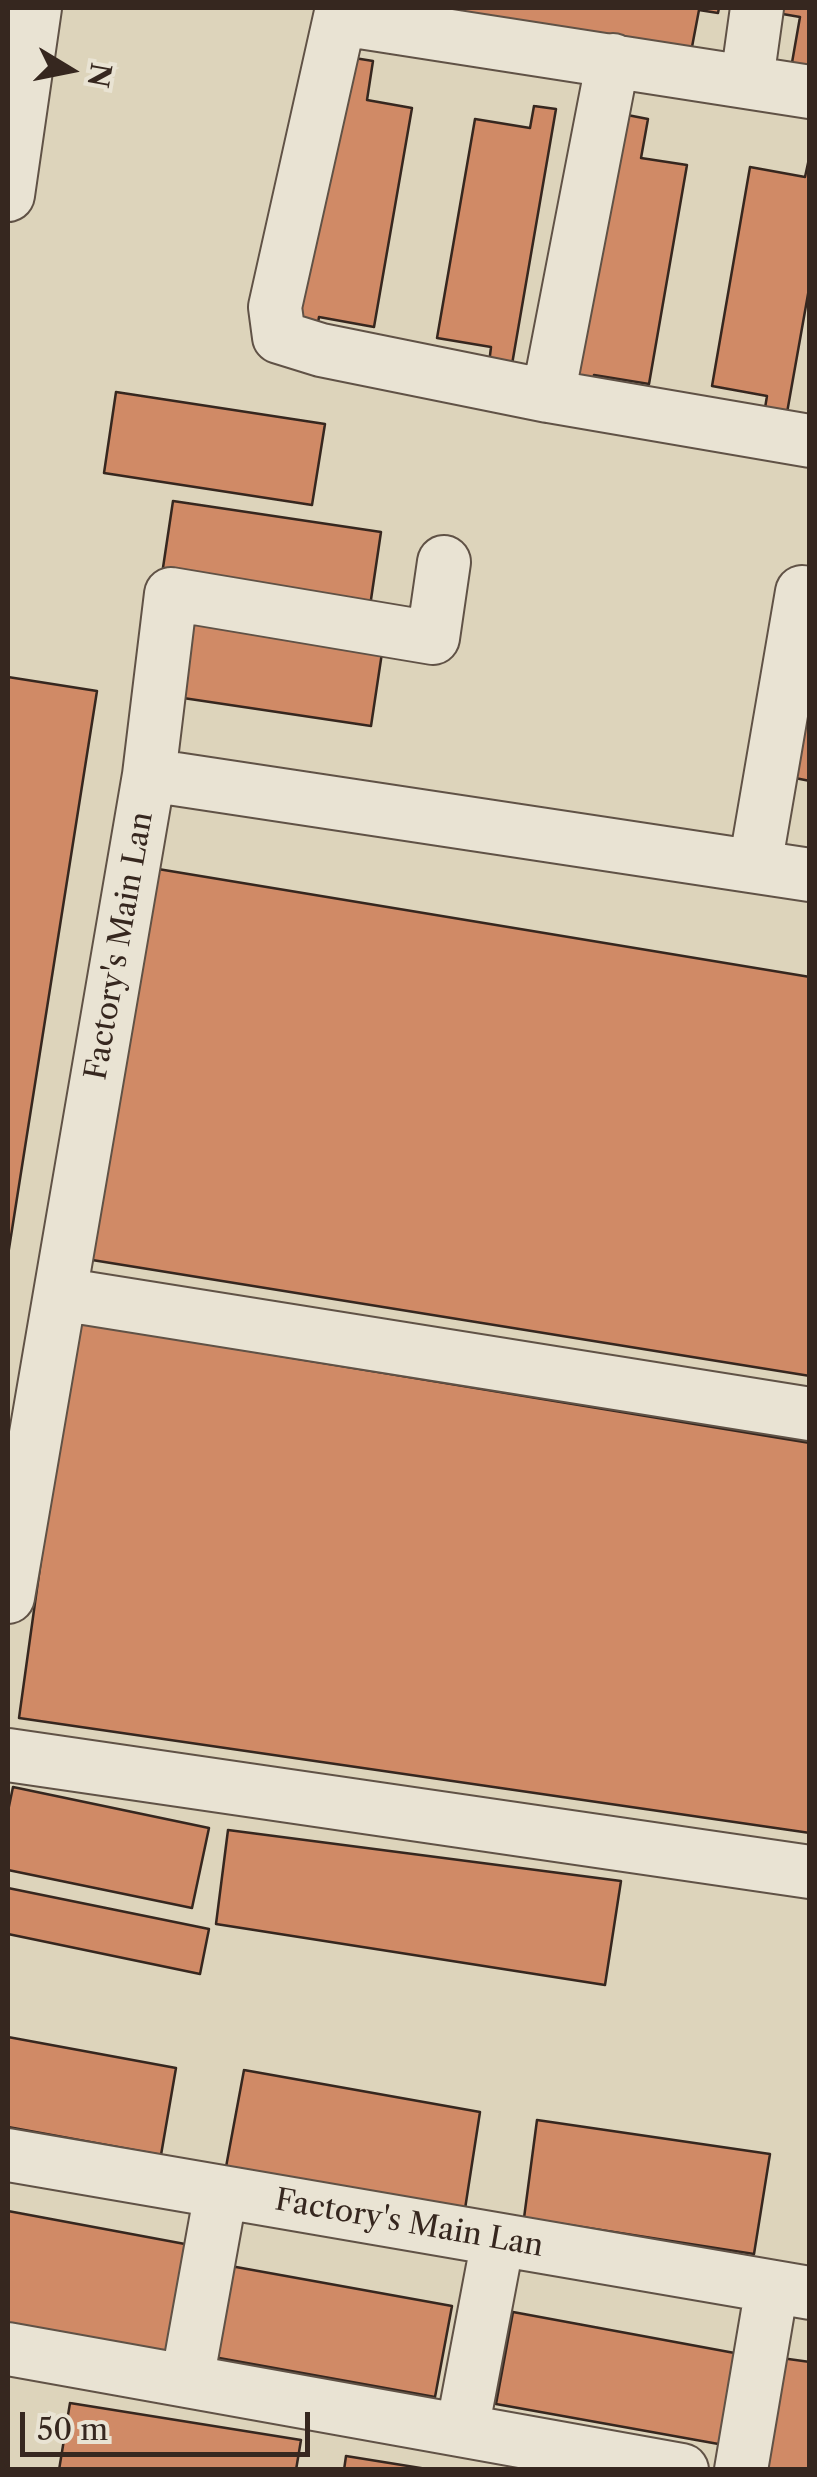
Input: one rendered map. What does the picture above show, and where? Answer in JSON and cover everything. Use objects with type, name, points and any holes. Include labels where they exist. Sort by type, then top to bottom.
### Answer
[{"type":"street","points":[[8,195],[15,109],[35,8]]},
{"type":"street","points":[[748,80],[756,8]]},
{"type":"street","points":[[810,92],[342,14],[275,307],[279,337],[321,350],[548,396],[810,441]]},
{"type":"street","points":[[548,396],[613,60]]},
{"type":"street","points":[[149,775],[170,594],[434,638],[444,562]]},
{"type":"street","points":[[755,866],[802,592]]},
{"type":"street","name":"Factory's Main Lan","points":[[8,1597],[149,775],[810,874]]},
{"type":"street","points":[[60,1294],[810,1414]]},
{"type":"street","points":[[8,1755],[810,1872]]},
{"type":"street","name":"Factory's Main Lan","points":[[8,2155],[791,2290]]},
{"type":"street","points":[[187,2381],[221,2192]]},
{"type":"street","points":[[462,2430],[498,2240]]},
{"type":"street","points":[[741,2470],[791,2290]]},
{"type":"street","points":[[8,2350],[682,2470]]},
{"type":"building","points":[[380,8],[719,8],[718,13],[699,10],[688,68]]},
{"type":"building","points":[[772,8],[810,8],[810,78],[790,74],[800,17],[771,12]]},
{"type":"building","points":[[342,56],[373,61],[367,100],[412,108],[374,327],[319,317],[315,340],[294,336]]},
{"type":"building","points":[[534,106],[556,109],[510,376],[488,372],[491,347],[437,338],[475,119],[530,128]]},
{"type":"building","points":[[617,113],[648,119],[641,158],[687,165],[649,384],[594,375],[590,397],[568,393]]},
{"type":"building","points":[[810,154],[810,283],[785,424],[763,420],[767,396],[712,386],[750,167],[805,177]]},
{"type":"building","points":[[116,392],[325,424],[312,505],[104,473]]},
{"type":"building","points":[[173,501],[381,532],[369,613],[161,581]]},
{"type":"building","points":[[175,614],[383,646],[371,726],[163,695]]},
{"type":"building","points":[[8,677],[97,691],[8,1255]]},
{"type":"building","points":[[810,677],[810,781],[790,777]]},
{"type":"building","points":[[152,868],[810,977],[810,1376],[86,1259]]},
{"type":"building","points":[[74,1322],[810,1443],[810,1833],[19,1718]]},
{"type":"building","points":[[13,1787],[209,1828],[192,1908],[8,1870],[8,1811]]},
{"type":"building","points":[[228,1830],[621,1881],[605,1985],[216,1924]]},
{"type":"building","points":[[8,1888],[209,1929],[200,1974],[8,1934]]},
{"type":"building","points":[[8,2037],[176,2068],[161,2155],[8,2127]]},
{"type":"building","points":[[244,2070],[480,2112],[465,2209],[226,2167]]},
{"type":"building","points":[[537,2120],[770,2154],[754,2254],[524,2218]]},
{"type":"building","points":[[8,2211],[201,2247],[180,2357],[8,2325]]},
{"type":"building","points":[[225,2265],[452,2306],[435,2397],[208,2356]]},
{"type":"building","points":[[513,2312],[740,2354],[724,2445],[496,2404]]},
{"type":"building","points":[[774,2357],[810,2362],[810,2470],[756,2470]]},
{"type":"building","points":[[70,2403],[301,2440],[296,2470],[59,2470]]},
{"type":"building","points":[[346,2456],[433,2470],[344,2470]]}]
